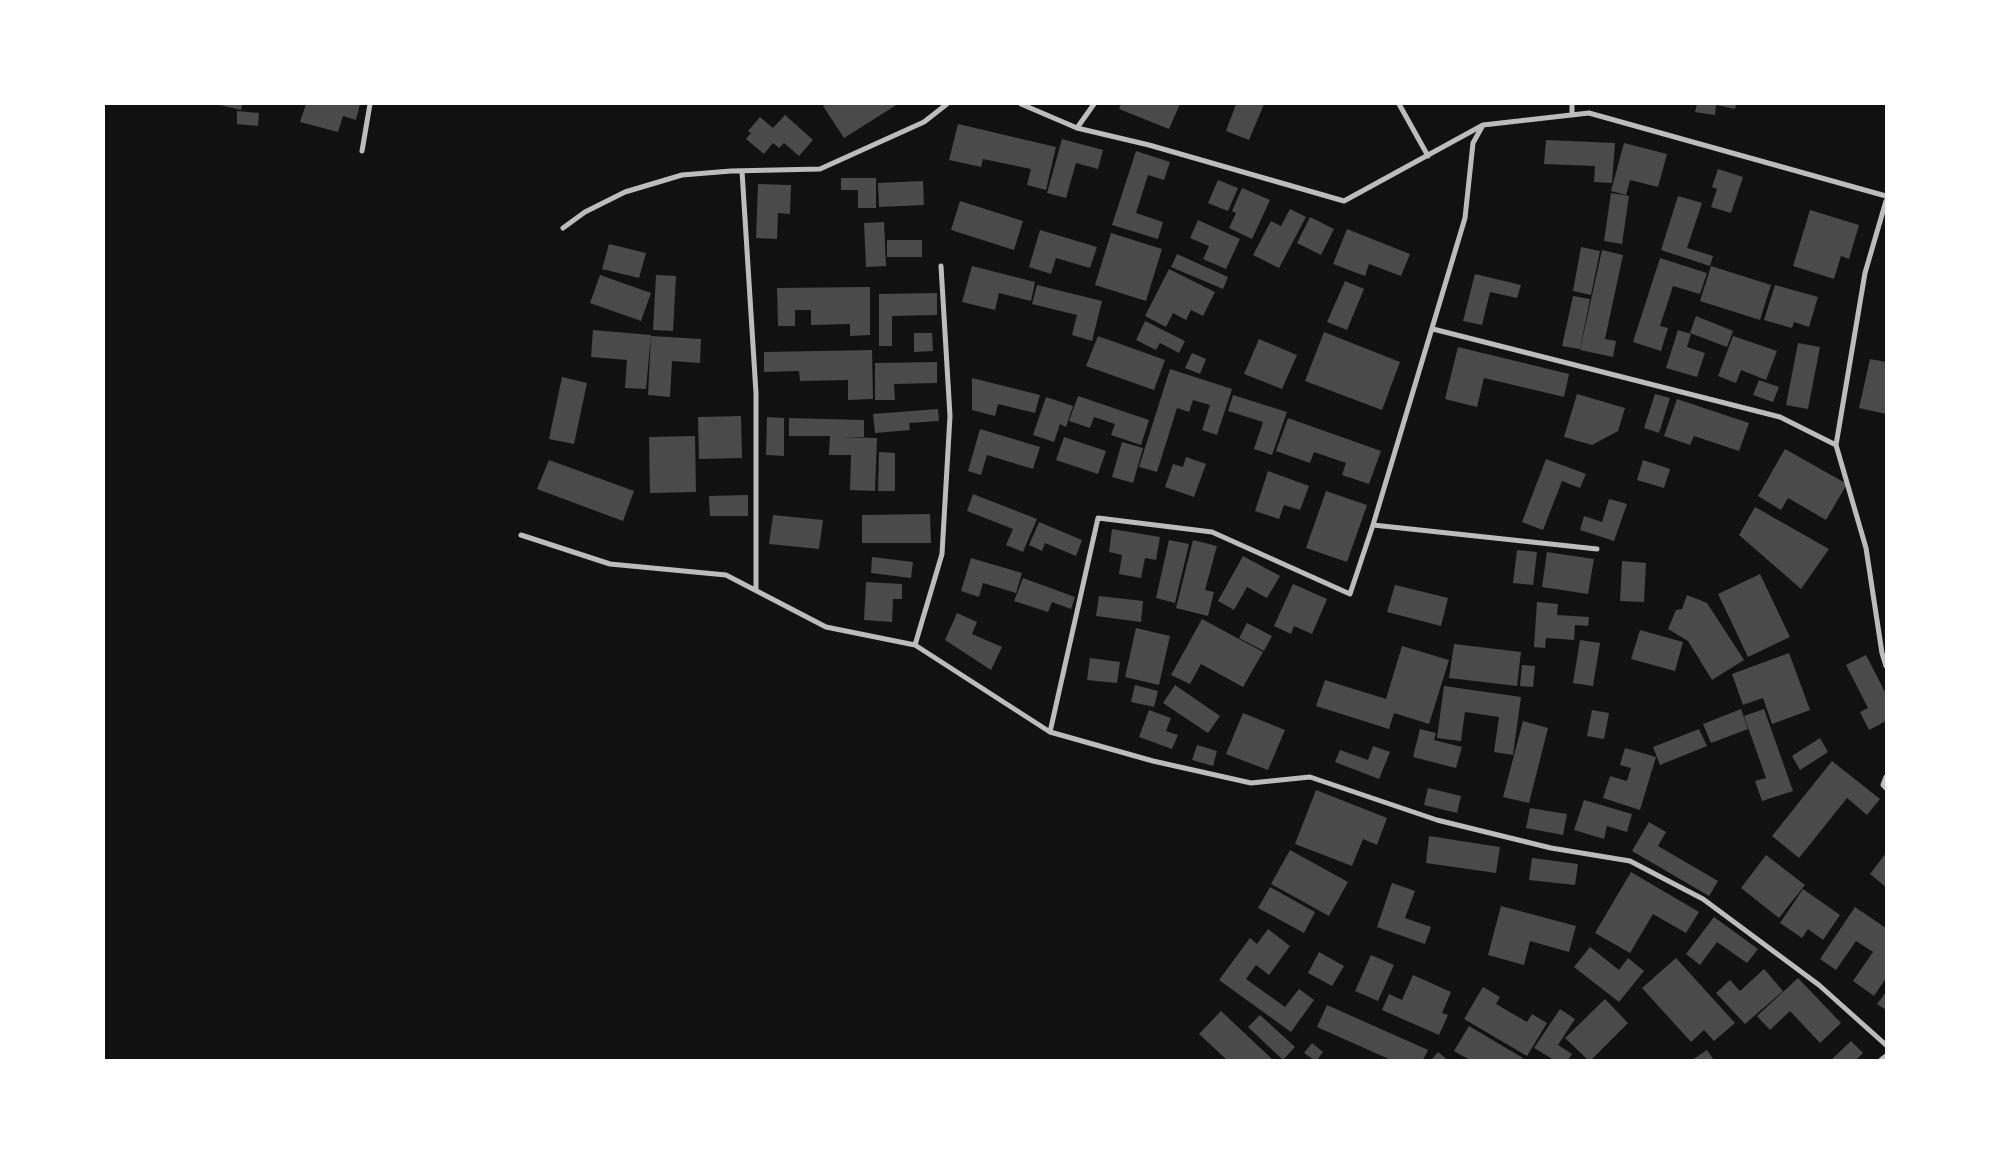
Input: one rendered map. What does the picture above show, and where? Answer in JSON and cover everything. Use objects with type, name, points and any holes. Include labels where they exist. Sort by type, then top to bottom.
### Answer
[{"type":"street","points":[[362,150],[370,104]]},
{"type":"street","points":[[563,228],[585,212],[626,192],[682,175],[820,169],[924,122],[947,104]]},
{"type":"street","points":[[1021,104],[1077,128],[1149,145],[1344,201],[1483,125],[1588,113],[1886,196]]},
{"type":"street","points":[[1077,128],[1094,104]]},
{"type":"street","points":[[1399,104],[1428,156]]},
{"type":"street","points":[[1572,104],[1572,115]]},
{"type":"street","points":[[1050,732],[1098,518],[1212,532],[1350,594],[1374,525],[1465,218],[1473,143],[1483,125]]},
{"type":"street","points":[[742,171],[756,393],[756,590]]},
{"type":"street","points":[[1886,201],[1865,273],[1836,445],[1866,548],[1882,653],[1886,666]]},
{"type":"street","points":[[915,645],[942,554],[950,416],[941,266]]},
{"type":"street","points":[[1433,329],[1780,417],[1836,445]]},
{"type":"street","points":[[1374,525],[1597,549]]},
{"type":"street","points":[[521,535],[610,564],[726,575],[826,627],[915,645],[1050,732],[1153,761],[1251,782],[1310,777],[1437,820],[1550,848],[1630,861],[1703,899],[1819,984],[1886,1045]]},
{"type":"street","points":[[1886,777],[1883,785],[1886,788]]},
{"type":"street","points":[[1882,1060],[1886,1056]]},
{"type":"building","points":[[216,104],[242,104],[241,110]]},
{"type":"building","points":[[306,104],[360,104],[356,120],[343,116],[338,132],[300,122]]},
{"type":"building","points":[[827,104],[898,104],[844,138],[823,106]]},
{"type":"building","points":[[1121,104],[1180,104],[1169,129],[1119,109]]},
{"type":"building","points":[[1236,104],[1264,104],[1249,140],[1226,131]]},
{"type":"building","points":[[1697,104],[1736,104],[1735,109],[1716,105],[1715,115],[1695,112]]},
{"type":"building","points":[[237,111],[259,113],[258,126],[237,124]]},
{"type":"building","points":[[785,115],[813,140],[799,156],[784,143],[779,148],[773,143],[764,154],[746,139],[751,133],[748,131],[760,117],[773,128]]},
{"type":"building","points":[[958,124],[1056,147],[1046,190],[1027,185],[1031,169],[983,159],[981,167],[949,160]]},
{"type":"building","points":[[1062,139],[1103,150],[1098,169],[1076,163],[1066,198],[1047,193]]},
{"type":"building","points":[[1546,140],[1615,143],[1612,183],[1594,182],[1595,166],[1544,164]]},
{"type":"building","points":[[1624,143],[1667,154],[1658,187],[1630,180],[1626,195],[1611,191]]},
{"type":"building","points":[[1136,151],[1170,162],[1164,180],[1148,175],[1136,213],[1163,222],[1158,239],[1112,225]]},
{"type":"building","points":[[1718,169],[1743,177],[1731,213],[1711,207],[1717,189],[1712,187]]},
{"type":"building","points":[[841,178],[876,178],[876,208],[858,208],[858,190],[841,190]]},
{"type":"building","points":[[1218,180],[1238,188],[1228,211],[1208,203]]},
{"type":"building","points":[[923,181],[924,205],[879,207],[878,183]]},
{"type":"building","points":[[758,184],[791,185],[790,214],[778,213],[777,239],[756,238]]},
{"type":"building","points":[[1242,188],[1270,200],[1252,239],[1229,228],[1236,213],[1232,211]]},
{"type":"building","points":[[1611,193],[1629,196],[1622,244],[1604,241]]},
{"type":"building","points":[[1678,196],[1702,203],[1687,248],[1713,256],[1710,266],[1661,250]]},
{"type":"building","points":[[960,201],[1023,221],[1014,250],[951,230]]},
{"type":"building","points":[[1290,209],[1306,217],[1279,268],[1253,255],[1271,221],[1281,226]]},
{"type":"building","points":[[1810,210],[1859,225],[1849,259],[1841,256],[1834,279],[1793,266]]},
{"type":"building","points":[[1310,217],[1334,229],[1321,255],[1297,243]]},
{"type":"building","points":[[1198,220],[1240,239],[1226,269],[1203,259],[1209,246],[1190,238]]},
{"type":"building","points":[[884,222],[886,266],[866,267],[864,223]]},
{"type":"building","points":[[1347,229],[1410,254],[1401,276],[1369,264],[1365,276],[1333,264]]},
{"type":"building","points":[[1040,230],[1097,247],[1090,268],[1056,258],[1051,274],[1029,267]]},
{"type":"building","points":[[1111,233],[1162,249],[1146,301],[1095,285]]},
{"type":"building","points":[[887,240],[922,240],[922,257],[887,257]]},
{"type":"building","points":[[609,244],[646,253],[639,278],[602,269]]},
{"type":"building","points":[[1581,247],[1600,251],[1591,295],[1573,291]]},
{"type":"building","points":[[1602,250],[1623,255],[1605,339],[1616,341],[1613,357],[1580,350]]},
{"type":"building","points":[[1177,254],[1228,277],[1223,289],[1171,267]]},
{"type":"building","points":[[1660,258],[1707,273],[1700,294],[1673,286],[1660,326],[1668,328],[1661,351],[1633,342]]},
{"type":"building","points":[[972,266],[1035,282],[1031,301],[999,293],[995,310],[962,302]]},
{"type":"building","points":[[1711,266],[1771,285],[1760,320],[1700,301]]},
{"type":"building","points":[[1169,269],[1215,292],[1203,316],[1191,310],[1186,320],[1173,313],[1166,327],[1145,316]]},
{"type":"building","points":[[1475,274],[1521,285],[1517,298],[1490,292],[1482,325],[1463,321]]},
{"type":"building","points":[[600,275],[651,293],[641,321],[590,303]]},
{"type":"building","points":[[656,275],[676,276],[673,331],[653,330]]},
{"type":"building","points":[[1345,281],[1364,289],[1347,330],[1327,322]]},
{"type":"building","points":[[1037,285],[1102,301],[1092,341],[1072,335],[1077,315],[1032,304]]},
{"type":"building","points":[[1775,285],[1818,297],[1809,327],[1794,322],[1792,328],[1764,320]]},
{"type":"building","points":[[870,287],[870,335],[850,336],[850,324],[811,325],[811,310],[795,310],[795,326],[778,326],[777,288]]},
{"type":"building","points":[[937,293],[937,315],[892,316],[892,346],[879,346],[879,294]]},
{"type":"building","points":[[1573,296],[1590,299],[1580,349],[1562,346]]},
{"type":"building","points":[[1696,316],[1733,331],[1727,347],[1690,333]]},
{"type":"building","points":[[1145,321],[1185,341],[1179,353],[1160,343],[1156,350],[1136,340]]},
{"type":"building","points":[[593,330],[651,335],[646,389],[625,388],[627,360],[591,357]]},
{"type":"building","points":[[1678,330],[1691,334],[1687,347],[1705,353],[1697,377],[1666,368]]},
{"type":"building","points":[[1324,332],[1400,362],[1382,410],[1305,381]]},
{"type":"building","points":[[914,333],[932,333],[933,351],[914,352]]},
{"type":"building","points":[[651,336],[701,339],[700,363],[672,361],[670,397],[648,395]]},
{"type":"building","points":[[1098,336],[1165,360],[1154,390],[1086,366]]},
{"type":"building","points":[[1733,336],[1777,351],[1766,380],[1741,370],[1736,383],[1718,376]]},
{"type":"building","points":[[1259,339],[1297,355],[1282,389],[1244,374]]},
{"type":"building","points":[[1798,343],[1820,347],[1808,409],[1786,405]]},
{"type":"building","points":[[1458,347],[1569,374],[1564,397],[1484,378],[1477,407],[1445,399]]},
{"type":"building","points":[[872,350],[873,399],[848,400],[848,380],[800,381],[799,371],[764,372],[764,352]]},
{"type":"building","points":[[1192,353],[1206,359],[1200,374],[1185,368]]},
{"type":"building","points":[[1870,359],[1886,362],[1886,414],[1859,408]]},
{"type":"building","points":[[937,362],[937,383],[894,384],[895,400],[875,400],[875,363]]},
{"type":"building","points":[[1170,369],[1232,389],[1217,435],[1202,430],[1210,405],[1193,400],[1189,412],[1177,408],[1157,472],[1139,467]]},
{"type":"building","points":[[562,377],[587,383],[574,444],[549,439]]},
{"type":"building","points":[[972,378],[1040,395],[1035,413],[998,404],[995,416],[972,410]]},
{"type":"building","points":[[1759,380],[1779,387],[1773,402],[1753,395]]},
{"type":"building","points":[[1577,394],[1625,408],[1618,431],[1592,445],[1564,437]]},
{"type":"building","points":[[1655,394],[1670,398],[1659,433],[1644,428]]},
{"type":"building","points":[[1233,395],[1287,412],[1272,455],[1254,449],[1263,422],[1228,411]]},
{"type":"building","points":[[1078,396],[1149,420],[1141,445],[1111,435],[1115,424],[1094,417],[1090,428],[1069,421]]},
{"type":"building","points":[[1046,397],[1073,406],[1066,427],[1060,424],[1054,442],[1033,435]]},
{"type":"building","points":[[1677,399],[1749,423],[1739,451],[1694,436],[1690,445],[1664,436]]},
{"type":"building","points":[[938,409],[939,421],[909,423],[910,430],[875,433],[873,414]]},
{"type":"building","points":[[741,416],[742,458],[699,459],[698,417]]},
{"type":"building","points":[[767,417],[784,418],[784,456],[766,455]]},
{"type":"building","points":[[789,418],[864,420],[864,437],[838,437],[877,438],[875,491],[850,490],[851,455],[829,455],[830,436],[789,436]]},
{"type":"building","points":[[1288,418],[1381,451],[1369,484],[1342,475],[1346,463],[1314,452],[1310,463],[1276,451]]},
{"type":"building","points":[[980,429],[1040,447],[1033,469],[987,455],[981,475],[968,471]]},
{"type":"building","points":[[695,436],[696,492],[650,493],[649,437]]},
{"type":"building","points":[[1064,437],[1106,451],[1098,474],[1056,460]]},
{"type":"building","points":[[1122,442],[1143,448],[1133,483],[1112,477]]},
{"type":"building","points":[[1785,449],[1847,484],[1826,520],[1788,498],[1781,510],[1758,496]]},
{"type":"building","points":[[879,452],[895,453],[895,491],[878,491]]},
{"type":"building","points":[[1186,457],[1206,464],[1194,497],[1165,487],[1173,464],[1183,467]]},
{"type":"building","points":[[1546,459],[1586,474],[1580,488],[1562,481],[1543,530],[1522,522]]},
{"type":"building","points":[[549,460],[634,491],[623,521],[537,489]]},
{"type":"building","points":[[1643,460],[1670,469],[1664,488],[1637,480]]},
{"type":"building","points":[[1268,471],[1309,486],[1300,510],[1284,505],[1279,519],[1255,511]]},
{"type":"building","points":[[1326,491],[1367,505],[1347,562],[1306,548]]},
{"type":"building","points":[[973,494],[1037,519],[1023,552],[1006,545],[1013,529],[967,511]]},
{"type":"building","points":[[748,495],[748,516],[710,516],[709,496]]},
{"type":"building","points":[[1609,499],[1627,504],[1614,541],[1580,530],[1584,516],[1602,522]]},
{"type":"building","points":[[1755,507],[1829,549],[1801,589],[1739,535]]},
{"type":"building","points":[[930,514],[931,543],[862,543],[862,515]]},
{"type":"building","points":[[773,515],[823,520],[819,549],[769,544]]},
{"type":"building","points":[[1039,522],[1082,540],[1076,556],[1045,543],[1042,551],[1029,545]]},
{"type":"building","points":[[1112,529],[1160,537],[1156,560],[1145,558],[1141,578],[1119,574],[1122,555],[1109,552]]},
{"type":"building","points":[[1169,540],[1189,544],[1175,603],[1156,598]]},
{"type":"building","points":[[1193,540],[1217,546],[1205,590],[1214,592],[1208,616],[1176,608]]},
{"type":"building","points":[[1517,550],[1537,552],[1533,585],[1513,583]]},
{"type":"building","points":[[1547,552],[1594,559],[1588,594],[1542,587]]},
{"type":"building","points":[[1243,556],[1280,576],[1267,598],[1247,587],[1234,610],[1218,601]]},
{"type":"building","points":[[872,557],[913,562],[911,578],[871,573]]},
{"type":"building","points":[[971,558],[1022,573],[1016,593],[983,583],[979,597],[961,591]]},
{"type":"building","points":[[1622,561],[1646,563],[1644,602],[1620,601]]},
{"type":"building","points":[[1760,574],[1790,637],[1748,657],[1718,594]]},
{"type":"building","points":[[1023,578],[1075,597],[1071,609],[1052,602],[1048,612],[1014,601]]},
{"type":"building","points":[[866,582],[902,584],[902,599],[893,599],[892,622],[864,620]]},
{"type":"building","points":[[1293,584],[1327,599],[1312,634],[1294,626],[1291,634],[1274,626]]},
{"type":"building","points":[[1395,585],[1448,598],[1441,626],[1387,612]]},
{"type":"building","points":[[1687,595],[1707,603],[1744,660],[1712,680],[1688,641],[1668,629],[1676,610],[1682,609]]},
{"type":"building","points":[[1099,596],[1143,601],[1141,622],[1096,616]]},
{"type":"building","points":[[1537,602],[1558,604],[1557,615],[1589,617],[1588,626],[1575,625],[1574,640],[1546,638],[1545,648],[1534,647]]},
{"type":"building","points":[[957,613],[977,622],[972,634],[1002,647],[991,670],[945,640]]},
{"type":"building","points":[[1202,619],[1263,652],[1243,687],[1201,664],[1190,684],[1171,675]]},
{"type":"building","points":[[1247,623],[1272,636],[1264,651],[1239,638]]},
{"type":"building","points":[[1136,628],[1170,636],[1159,685],[1125,677]]},
{"type":"building","points":[[1640,630],[1683,642],[1675,671],[1631,659]]},
{"type":"building","points":[[1580,640],[1600,643],[1593,686],[1573,683]]},
{"type":"building","points":[[1454,644],[1521,652],[1517,686],[1449,678]]},
{"type":"building","points":[[1402,646],[1449,660],[1429,724],[1394,713],[1389,729],[1316,706],[1325,680],[1386,699]]},
{"type":"building","points":[[1789,653],[1810,710],[1772,724],[1763,698],[1743,705],[1732,674]]},
{"type":"building","points":[[1866,655],[1886,694],[1886,721],[1869,730],[1860,712],[1868,708],[1846,665]]},
{"type":"building","points":[[1090,658],[1120,662],[1117,683],[1087,680]]},
{"type":"building","points":[[1522,665],[1535,666],[1533,687],[1520,686]]},
{"type":"building","points":[[1135,685],[1158,691],[1154,707],[1131,702]]},
{"type":"building","points":[[1175,685],[1220,716],[1208,733],[1163,703]]},
{"type":"building","points":[[1444,686],[1521,697],[1513,755],[1494,752],[1499,717],[1465,712],[1461,741],[1437,738]]},
{"type":"building","points":[[1741,709],[1748,729],[1711,743],[1703,724]]},
{"type":"building","points":[[1764,709],[1793,791],[1762,801],[1755,781],[1766,778],[1744,716]]},
{"type":"building","points":[[1149,710],[1171,718],[1166,731],[1178,735],[1172,749],[1139,737]]},
{"type":"building","points":[[1592,710],[1609,713],[1604,739],[1587,736]]},
{"type":"building","points":[[1243,713],[1285,730],[1268,770],[1226,754]]},
{"type":"building","points":[[1523,721],[1548,728],[1529,803],[1503,797]]},
{"type":"building","points":[[1420,729],[1436,733],[1434,740],[1462,747],[1456,768],[1413,757]]},
{"type":"building","points":[[1699,729],[1707,746],[1660,765],[1653,747]]},
{"type":"building","points":[[1820,738],[1828,752],[1800,770],[1792,756]]},
{"type":"building","points":[[1197,745],[1217,751],[1213,766],[1192,760]]},
{"type":"building","points":[[1373,746],[1390,752],[1379,779],[1335,762],[1340,750],[1368,760]]},
{"type":"building","points":[[1625,748],[1656,757],[1640,810],[1603,798],[1610,776],[1627,781],[1631,768],[1620,765]]},
{"type":"building","points":[[1832,761],[1880,799],[1867,815],[1847,798],[1799,858],[1772,836]]},
{"type":"building","points":[[1428,788],[1461,796],[1457,813],[1424,805]]},
{"type":"building","points":[[1316,790],[1387,818],[1377,845],[1363,839],[1352,866],[1295,844]]},
{"type":"building","points":[[1584,800],[1632,814],[1627,832],[1607,826],[1604,839],[1574,830]]},
{"type":"building","points":[[1530,808],[1567,814],[1563,835],[1526,828]]},
{"type":"building","points":[[1649,822],[1666,832],[1658,846],[1718,881],[1709,896],[1632,851]]},
{"type":"building","points":[[1429,836],[1500,847],[1496,873],[1426,863]]},
{"type":"building","points":[[1290,850],[1348,882],[1329,916],[1271,884]]},
{"type":"building","points":[[1886,853],[1886,887],[1870,874]]},
{"type":"building","points":[[1766,855],[1805,885],[1779,918],[1741,888]]},
{"type":"building","points":[[1532,858],[1578,864],[1575,885],[1529,880]]},
{"type":"building","points":[[1631,872],[1699,912],[1686,933],[1653,914],[1630,953],[1595,933]]},
{"type":"building","points":[[1392,883],[1415,891],[1405,918],[1431,927],[1425,944],[1377,927]]},
{"type":"building","points":[[1270,887],[1315,912],[1304,933],[1258,908]]},
{"type":"building","points":[[1803,889],[1840,915],[1823,940],[1808,929],[1802,938],[1780,923]]},
{"type":"building","points":[[1501,906],[1576,926],[1569,952],[1530,941],[1524,965],[1488,955]]},
{"type":"building","points":[[1855,907],[1886,928],[1886,978],[1874,996],[1853,981],[1873,952],[1856,941],[1836,970],[1820,959]]},
{"type":"building","points":[[1714,917],[1758,949],[1747,963],[1717,942],[1700,965],[1686,954]]},
{"type":"building","points":[[1268,929],[1290,946],[1269,975],[1256,965],[1246,979],[1285,1007],[1299,989],[1314,1000],[1291,1032],[1219,980],[1250,938],[1257,944]]},
{"type":"building","points":[[1590,947],[1619,970],[1628,958],[1644,971],[1619,1002],[1574,967]]},
{"type":"building","points":[[1319,952],[1344,966],[1332,986],[1308,973]]},
{"type":"building","points":[[1371,955],[1394,965],[1378,1001],[1355,991]]},
{"type":"building","points":[[1676,958],[1735,1023],[1714,1041],[1704,1030],[1691,1042],[1642,988]]},
{"type":"building","points":[[1764,969],[1783,991],[1745,1024],[1716,993],[1730,980],[1740,991]]},
{"type":"building","points":[[1413,975],[1451,992],[1442,1013],[1448,1015],[1439,1035],[1382,1010],[1389,994],[1402,1000]]},
{"type":"building","points":[[1798,978],[1841,1023],[1820,1043],[1790,1011],[1770,1030],[1757,1016]]},
{"type":"building","points":[[1483,987],[1500,997],[1496,1004],[1527,1022],[1532,1014],[1547,1023],[1527,1056],[1464,1019]]},
{"type":"building","points":[[1886,992],[1886,1010],[1877,1004]]},
{"type":"building","points":[[1605,999],[1628,1023],[1591,1060],[1588,1060],[1565,1038]]},
{"type":"building","points":[[1327,1005],[1428,1050],[1423,1060],[1391,1060],[1317,1027]]},
{"type":"building","points":[[1560,1009],[1575,1019],[1558,1045],[1572,1054],[1568,1060],[1554,1060],[1534,1048]]},
{"type":"building","points":[[1221,1011],[1273,1060],[1227,1060],[1199,1034]]},
{"type":"building","points":[[1260,1015],[1295,1047],[1283,1060],[1248,1027]]},
{"type":"building","points":[[1469,1026],[1523,1058],[1522,1060],[1470,1060],[1454,1051]]},
{"type":"building","points":[[1851,1041],[1863,1053],[1856,1060],[1831,1060]]},
{"type":"building","points":[[1312,1043],[1323,1052],[1317,1060],[1304,1053]]},
{"type":"building","points":[[1707,1050],[1714,1060],[1692,1060]]},
{"type":"building","points":[[1438,1052],[1448,1060],[1431,1060]]}]
